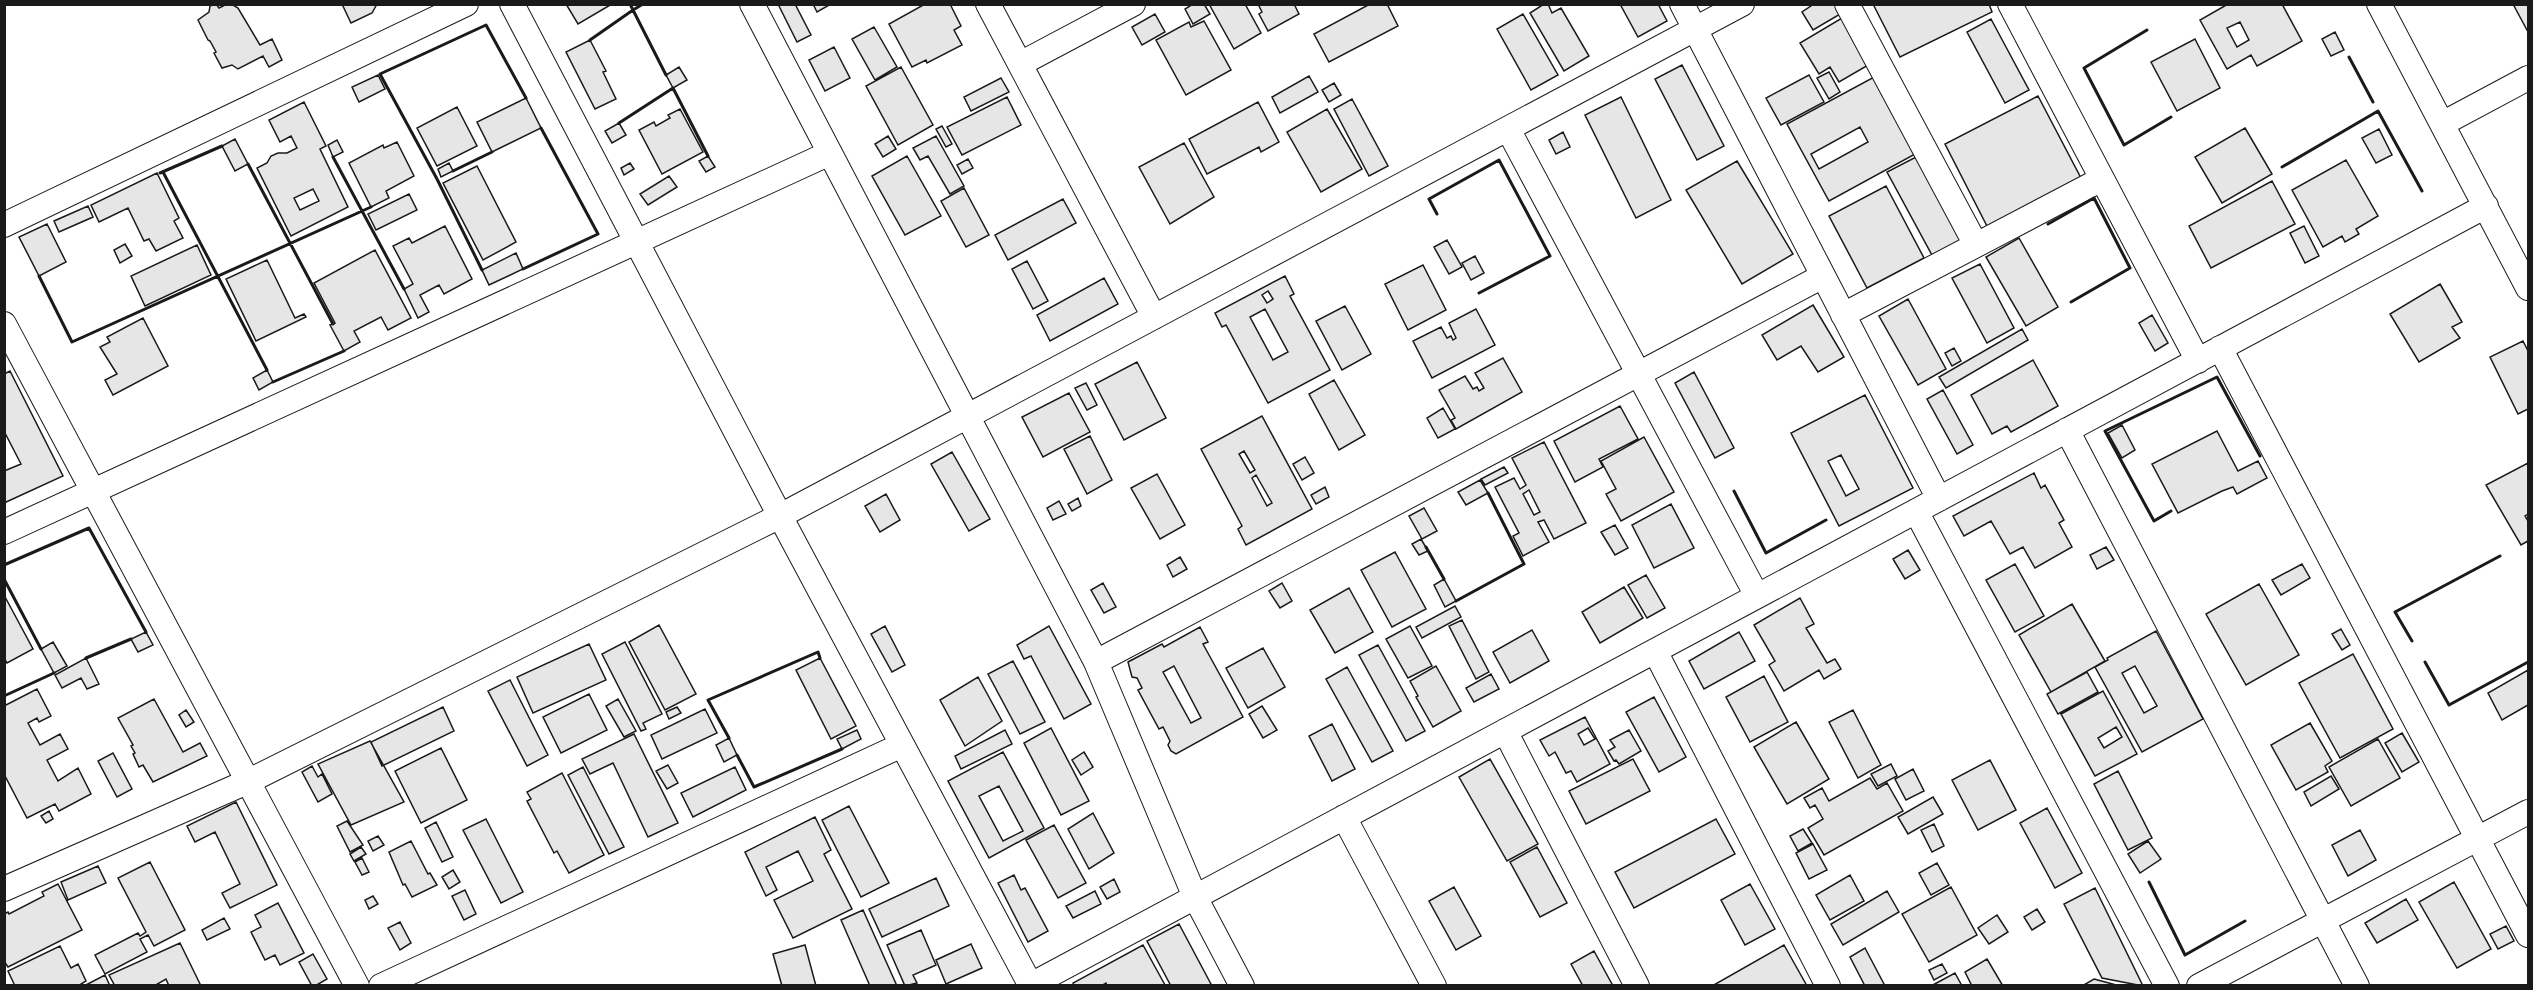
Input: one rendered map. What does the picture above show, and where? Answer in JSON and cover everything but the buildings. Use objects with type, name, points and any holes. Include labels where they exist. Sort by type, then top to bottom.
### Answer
[{"type":"street","points":[[4,225],[466,4]]},
{"type":"street","points":[[512,4],[780,516],[1030,985],[2486,206]]},
{"type":"street","points":[[752,4],[1096,662],[1195,897],[1242,986]]},
{"type":"street","points":[[988,4],[1154,317]]},
{"type":"street","points":[[1020,64],[1133,4]]},
{"type":"street","points":[[1682,4],[1939,499]]},
{"type":"street","points":[[4,889],[249,781],[780,516],[1742,4]]},
{"type":"street","points":[[1847,4],[1976,245]]},
{"type":"street","points":[[2010,4],[2198,361]]},
{"type":"street","points":[[2379,4],[2529,288]]},
{"type":"street","points":[[2442,124],[2529,78]]},
{"type":"street","points":[[1508,129],[1757,596]]},
{"type":"street","points":[[4,532],[830,153]]},
{"type":"street","points":[[1843,315],[2102,179]]},
{"type":"street","points":[[1096,662],[1823,276]]},
{"type":"street","points":[[4,324],[357,986]]},
{"type":"street","points":[[2220,348],[2529,935]]},
{"type":"street","points":[[2067,430],[2357,986]]},
{"type":"street","points":[[1916,511],[2167,986]]},
{"type":"street","points":[[1655,651],[1828,986]]},
{"type":"street","points":[[1505,731],[1637,986]]},
{"type":"street","points":[[381,986],[902,745]]},
{"type":"street","points":[[2199,986],[2529,812]]},
{"type":"street","points":[[1344,817],[1434,986]]},
{"type":"wall","points":[[630,4],[633,10],[643,4]]},
{"type":"wall","points":[[590,40],[633,10],[666,75]]},
{"type":"wall","points":[[437,179],[380,74],[486,25],[526,98]]},
{"type":"wall","points":[[2147,30],[2084,68],[2124,145],[2171,117]]},
{"type":"wall","points":[[2349,57],[2373,102]]},
{"type":"wall","points":[[619,123],[673,88],[708,156]]},
{"type":"wall","points":[[2282,167],[2378,111],[2422,191]]},
{"type":"wall","points":[[523,269],[598,234],[541,128]]},
{"type":"wall","points":[[160,173],[222,146]]},
{"type":"wall","points":[[453,171],[492,152]]},
{"type":"wall","points":[[333,157],[404,289]]},
{"type":"wall","points":[[1437,214],[1429,199],[1499,160],[1550,256],[1479,293]]},
{"type":"wall","points":[[248,164],[333,324]]},
{"type":"wall","points":[[163,172],[267,370]]},
{"type":"wall","points":[[437,179],[482,270]]},
{"type":"wall","points":[[2048,224],[2094,198],[2130,268],[2071,302]]},
{"type":"wall","points":[[39,276],[72,342],[371,207]]},
{"type":"wall","points":[[273,382],[344,351]]},
{"type":"wall","points":[[2171,511],[2154,521],[2105,431],[2217,377],[2260,456]]},
{"type":"wall","points":[[1734,491],[1766,553],[1826,520]]},
{"type":"wall","points":[[1456,601],[1524,564],[1488,493]]},
{"type":"wall","points":[[4,565],[89,528],[146,632]]},
{"type":"wall","points":[[1426,547],[1444,579]]},
{"type":"wall","points":[[2412,641],[2395,612],[2500,556]]},
{"type":"wall","points":[[4,579],[41,649]]},
{"type":"wall","points":[[86,658],[131,639]]},
{"type":"wall","points":[[729,738],[708,700],[818,652],[820,658]]},
{"type":"wall","points":[[2425,662],[2449,705],[2528,662]]},
{"type":"wall","points":[[4,696],[54,673]]},
{"type":"wall","points":[[737,755],[754,787],[842,749]]},
{"type":"wall","points":[[2149,882],[2185,955],[2245,921]]}]
